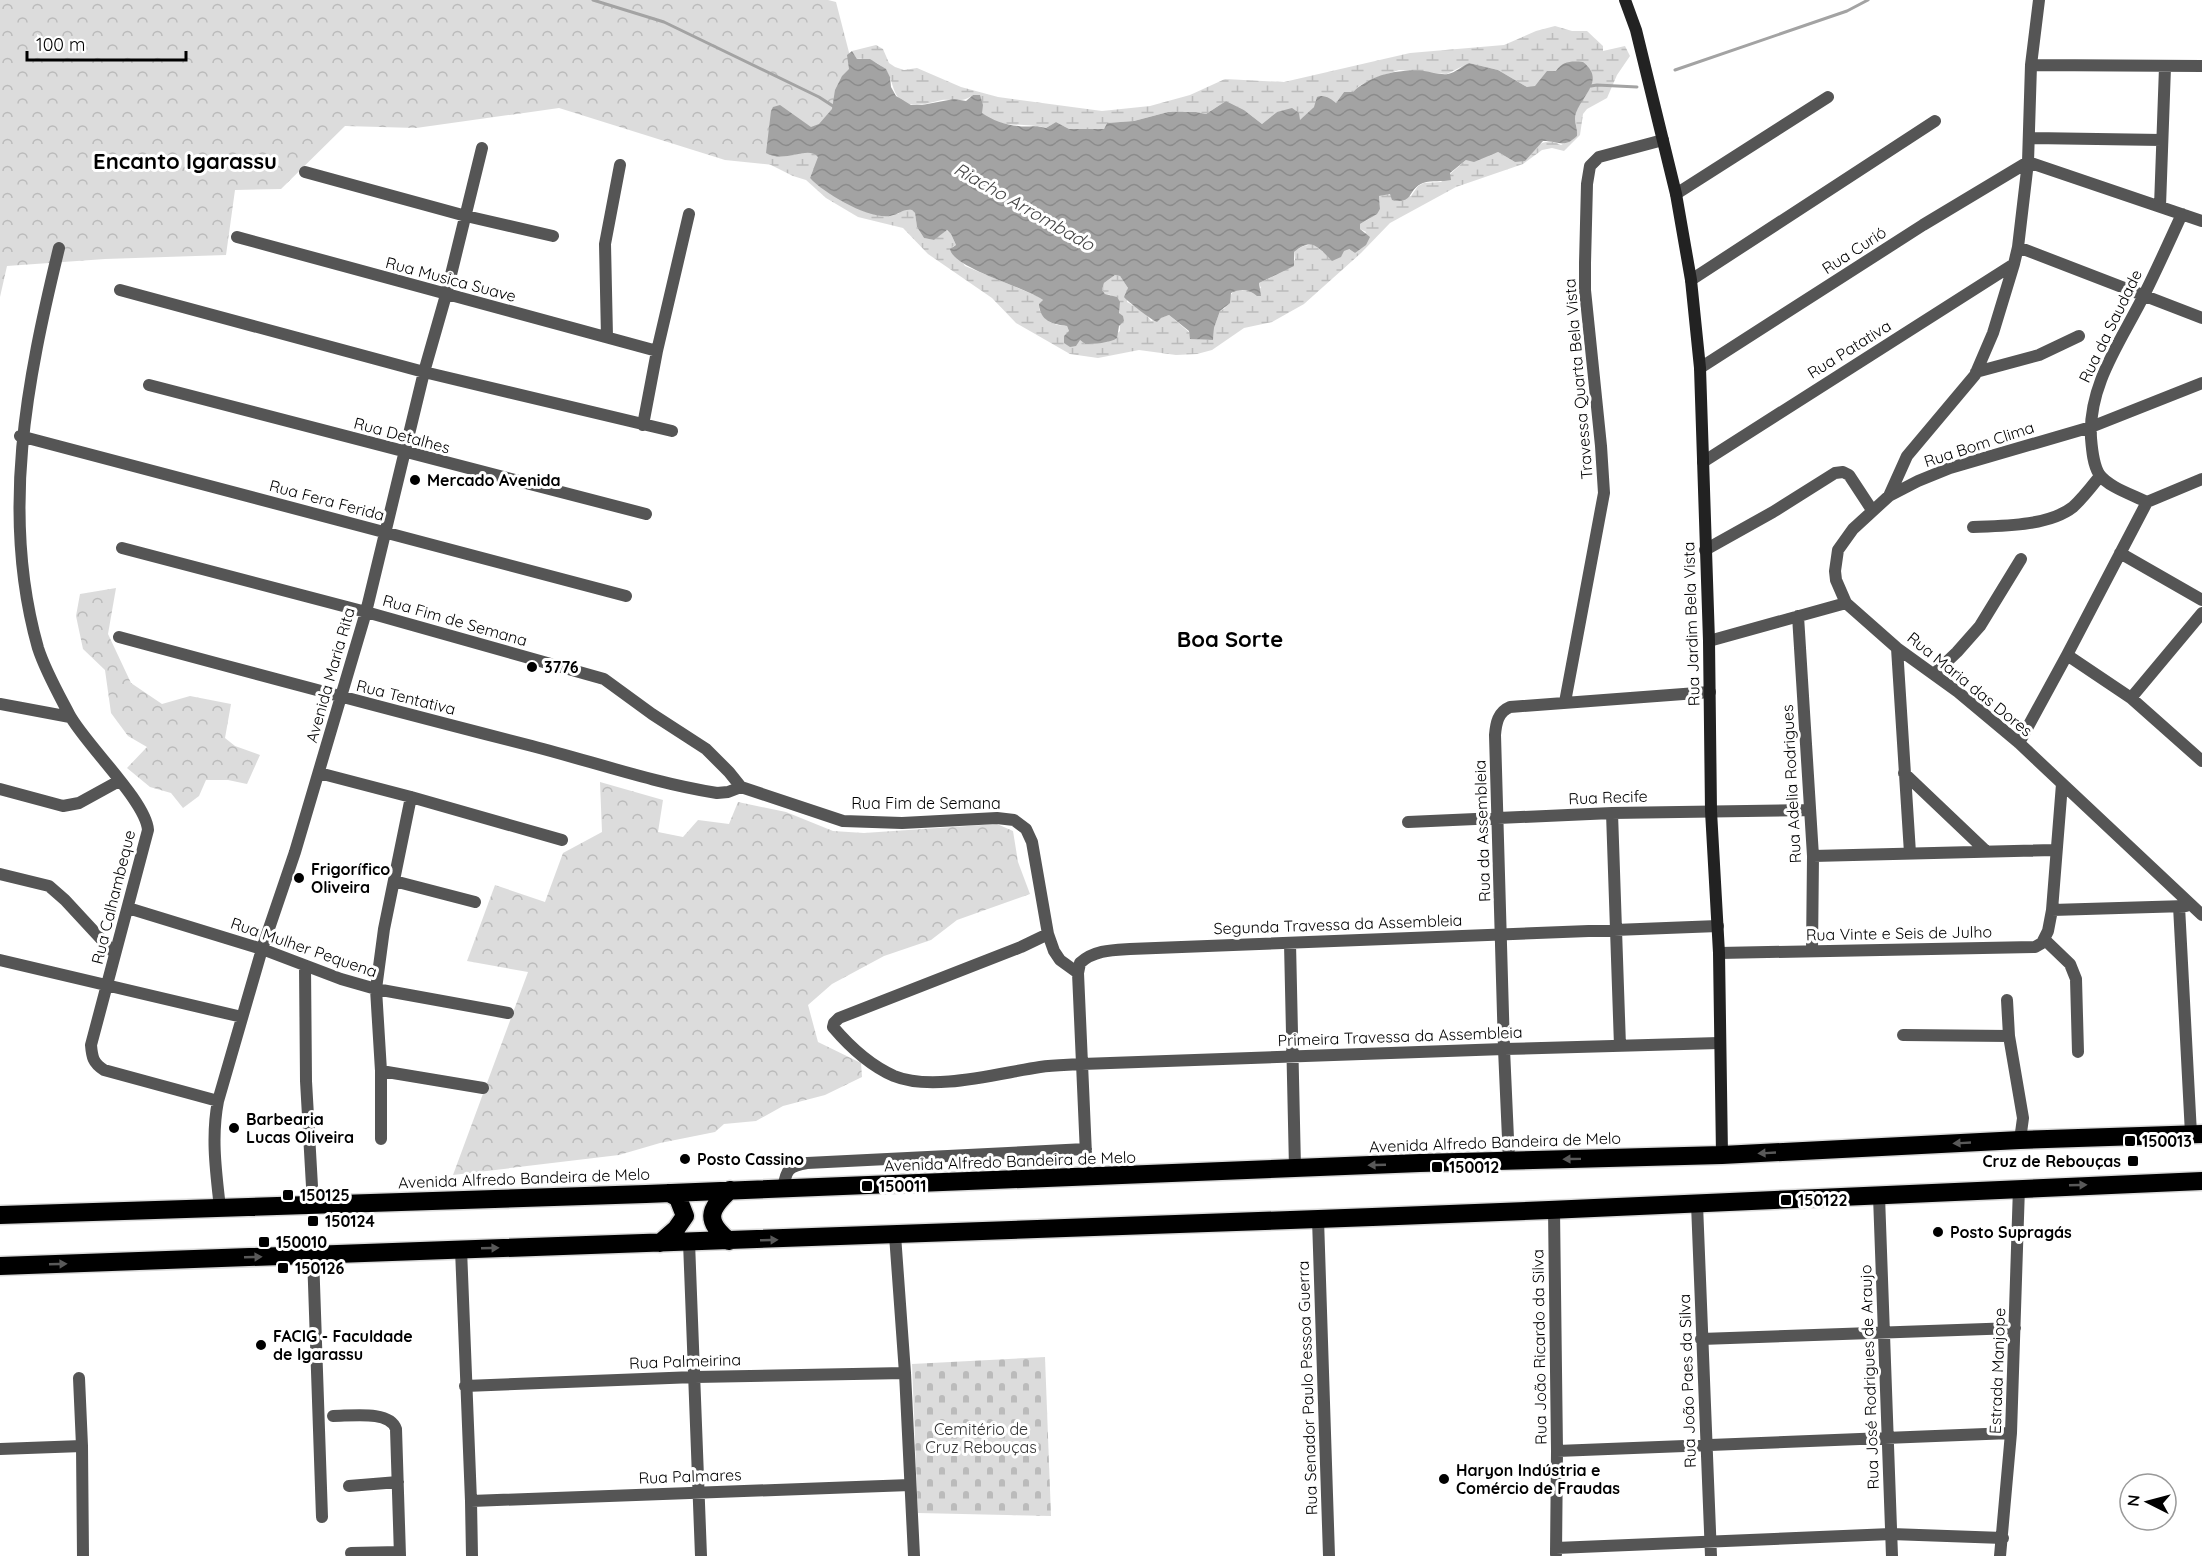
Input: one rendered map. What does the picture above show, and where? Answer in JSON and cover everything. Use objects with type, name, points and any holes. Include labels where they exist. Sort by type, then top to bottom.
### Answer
[{"type":"highway","name":"Avenida Alfredo Bandeira de Melo","points":[[0,1215],[783,1189],[1295,1168],[1722,1155],[2196,1134]]},
{"type":"highway","points":[[0,1266],[1554,1210],[1879,1196],[2019,1187],[2202,1181]]},
{"type":"highway","points":[[729,1241],[721,1235],[712,1222],[711,1215],[715,1205],[730,1190]]},
{"type":"highway","points":[[660,1243],[676,1229],[685,1216],[678,1198],[669,1193]]},
{"type":"main road","name":"Rua Jardim Bela Vista","points":[[1625,0],[1636,30],[1676,195],[1691,280],[1700,368],[1709,641],[1711,811],[1719,952],[1722,1155]]},
{"type":"street","points":[[1889,496],[1907,456],[1977,372],[1993,333],[2014,264],[2028,162],[2031,65],[2039,0]]},
{"type":"street","points":[[2031,65],[2202,66]]},
{"type":"street","points":[[2160,206],[2165,67]]},
{"type":"street","points":[[1676,195],[1828,97]]},
{"type":"street","points":[[1691,280],[1935,121]]},
{"type":"street","points":[[2029,138],[2162,140]]},
{"type":"street","name":"Travessa Quarta Bela Vista","points":[[1565,702],[1604,493],[1585,290],[1584,227],[1589,172],[1592,163],[1602,156],[1663,140]]},
{"type":"street","name":"Avenida Maria Rita","points":[[220,1208],[214,1158],[218,1101],[262,949],[295,852],[342,698],[366,612],[424,372],[446,295],[482,148]]},
{"type":"street","points":[[2028,162],[2202,221]]},
{"type":"street","name":"Rua Curió","points":[[1700,368],[1903,238],[2028,162]]},
{"type":"street","points":[[607,337],[605,244],[620,165]]},
{"type":"street","points":[[305,172],[466,216],[553,236]]},
{"type":"street","points":[[643,424],[657,351],[689,214]]},
{"type":"street","name":"Rua da Saudade","points":[[2100,476],[2093,456],[2091,427],[2092,407],[2098,385],[2182,214]]},
{"type":"street","name":"Rua Musica Suave","points":[[237,237],[657,351]]},
{"type":"street","points":[[2018,247],[2202,318]]},
{"type":"street","name":"Rua Calhambeque","points":[[58,248],[34,353],[20,436],[17,504],[22,579],[38,649],[70,717],[142,811],[147,824],[147,838],[92,1045],[93,1058],[104,1070],[218,1101]]},
{"type":"street","name":"Rua Patativa","points":[[1703,462],[2014,264]]},
{"type":"street","points":[[120,290],[424,372],[672,431]]},
{"type":"street","points":[[1977,372],[2039,355],[2079,336]]},
{"type":"street","name":"Rua Bom Clima","points":[[1846,603],[1836,580],[1835,561],[1838,550],[1853,529],[1889,496],[1950,468],[2091,427],[2202,383]]},
{"type":"street","name":"Rua Detalhes","points":[[149,385],[646,514]]},
{"type":"street","name":"Rua Fera Ferida","points":[[20,436],[626,596]]},
{"type":"street","points":[[1705,550],[1773,512],[1835,473],[1843,472],[1849,475],[1872,510]]},
{"type":"street","points":[[1973,526],[2027,523],[2060,514],[2073,507],[2100,476],[2146,502]]},
{"type":"street","points":[[2019,743],[2146,502],[2202,479]]},
{"type":"street","name":"Rua Fim de Semana","points":[[122,548],[366,612],[604,679],[706,749],[741,787],[843,821],[902,824],[997,818],[1014,820],[1026,829],[1032,842],[1048,934],[1054,951],[1060,960],[1078,973]]},
{"type":"street","points":[[2120,553],[2202,600]]},
{"type":"street","points":[[1934,675],[1980,626],[2021,559]]},
{"type":"street","points":[[1709,641],[1846,603]]},
{"type":"street","name":"Rua Maria das Dores","points":[[1846,603],[1897,648],[1958,692],[2019,743],[2202,915]]},
{"type":"street","points":[[2131,698],[2202,613]]},
{"type":"street","name":"Rua Adelia Rodrigues","points":[[1798,616],[1813,856],[1812,951]]},
{"type":"street","name":"Rua Tentativa","points":[[119,637],[342,698],[582,759],[650,780],[701,790],[728,792],[741,787]]},
{"type":"street","points":[[1897,648],[1910,853]]},
{"type":"street","points":[[2067,655],[2131,698],[2202,761]]},
{"type":"street","name":"Rua da Assembleia","points":[[1509,1161],[1495,735],[1499,716],[1510,707],[1710,692]]},
{"type":"street","points":[[0,704],[70,717]]},
{"type":"street","points":[[319,773],[562,840]]},
{"type":"street","points":[[1904,773],[1986,851]]},
{"type":"street","points":[[0,789],[63,806],[79,803],[119,781]]},
{"type":"street","points":[[2062,783],[2052,910],[2044,939],[2070,964],[2076,979],[2078,1052]]},
{"type":"street","points":[[381,1139],[381,1071],[376,989],[384,929],[411,797]]},
{"type":"street","name":"Rua Recife","points":[[1408,822],[1612,813],[1809,810]]},
{"type":"street","points":[[1612,813],[1620,1046]]},
{"type":"street","points":[[1813,856],[2056,850]]},
{"type":"street","points":[[0,874],[49,886],[115,954]]},
{"type":"street","points":[[394,881],[475,903]]},
{"type":"street","points":[[2179,906],[2196,1134]]},
{"type":"street","points":[[2052,910],[2193,906]]},
{"type":"street","name":"Rua Mulher Pequena","points":[[128,908],[262,949],[305,966],[376,989],[508,1013]]},
{"type":"street","name":"Segunda Travessa da Assembleia","points":[[1078,973],[1078,967],[1085,959],[1104,951],[1718,926]]},
{"type":"street","name":"Primeira Travessa da Assembleia","points":[[1048,934],[1021,947],[839,1018],[833,1027],[848,1045],[874,1065],[896,1077],[922,1081],[962,1080],[1042,1067],[1082,1064],[1719,1043]]},
{"type":"street","name":"Rua Vinte e Seis de Julho","points":[[1719,952],[2029,948],[2038,945],[2044,939]]},
{"type":"street","points":[[1290,943],[1295,1168]]},
{"type":"street","points":[[0,960],[242,1017]]},
{"type":"street","points":[[305,966],[306,1081],[313,1204]]},
{"type":"street","points":[[1078,973],[1088,1177]]},
{"type":"street","points":[[2007,1000],[2009,1036],[2023,1118],[2020,1140]]},
{"type":"street","points":[[1903,1035],[2009,1036]]},
{"type":"street","points":[[381,1071],[483,1088]]},
{"type":"street","points":[[783,1189],[785,1174],[789,1169],[794,1165],[807,1163],[1086,1149]]},
{"type":"street","name":"Estrada Manjope","points":[[2000,1556],[2011,1433],[2019,1187]]},
{"type":"street","name":"Rua José Rodrigues de Araujo","points":[[1879,1196],[1892,1556]]},
{"type":"street","name":"Rua João Paes da Silva","points":[[1697,1204],[1711,1556]]},
{"type":"street","name":"Rua João Ricardo da Silva","points":[[1554,1210],[1556,1552]]},
{"type":"street","name":"Rua Senador Paulo Pessoa Guerra","points":[[1318,1219],[1329,1556]]},
{"type":"street","points":[[895,1235],[905,1373],[914,1556]]},
{"type":"street","points":[[689,1242],[700,1556]]},
{"type":"street","points":[[461,1249],[472,1556]]},
{"type":"street","points":[[313,1255],[322,1517]]},
{"type":"street","points":[[1701,1339],[2015,1328]]},
{"type":"street","name":"Rua Palmeirina","points":[[465,1386],[695,1377],[905,1373]]},
{"type":"street","points":[[79,1378],[83,1556]]},
{"type":"street","points":[[333,1416],[390,1418],[396,1429],[400,1554],[351,1553]]},
{"type":"street","points":[[1557,1451],[2011,1433]]},
{"type":"street","points":[[0,1449],[81,1446]]},
{"type":"street","points":[[349,1486],[398,1482]]},
{"type":"street","name":"Rua Palmares","points":[[471,1501],[910,1485]]},
{"type":"street","points":[[1556,1552],[1892,1534],[2003,1538]]},
{"type":"green space","points":[[0,0],[828,0],[836,2],[852,64],[821,170],[725,160],[559,108],[416,128],[345,126],[281,189],[235,190],[226,255],[105,259],[7,266],[0,297]]},
{"type":"green space","points":[[1555,26],[1572,31],[1587,31],[1603,46],[1603,51],[1625,46],[1630,56],[1617,75],[1607,98],[1587,109],[1583,114],[1580,135],[1564,151],[1552,148],[1542,150],[1523,164],[1456,187],[1390,223],[1361,253],[1304,304],[1272,322],[1244,328],[1212,350],[1197,354],[1176,355],[1139,350],[1098,358],[1070,354],[1016,323],[992,298],[928,254],[903,228],[858,217],[826,198],[806,180],[761,160],[766,153],[781,157],[802,153],[814,154],[818,157],[810,178],[834,196],[866,212],[898,214],[903,209],[912,210],[915,213],[917,227],[924,238],[934,240],[946,230],[951,234],[956,245],[952,247],[965,266],[1037,296],[1043,300],[1039,309],[1047,320],[1053,324],[1067,326],[1069,331],[1085,344],[1107,342],[1120,331],[1119,307],[1111,295],[1105,294],[1102,290],[1104,283],[1115,275],[1120,276],[1128,288],[1127,302],[1144,311],[1151,321],[1169,315],[1189,332],[1191,339],[1213,340],[1214,328],[1220,311],[1225,308],[1232,293],[1236,290],[1247,291],[1261,288],[1259,283],[1274,276],[1295,260],[1294,252],[1299,248],[1317,245],[1323,252],[1349,249],[1355,253],[1366,232],[1360,229],[1360,224],[1380,209],[1379,196],[1385,194],[1411,196],[1418,186],[1424,183],[1441,182],[1466,160],[1498,152],[1515,162],[1542,143],[1554,142],[1561,145],[1577,136],[1575,116],[1591,84],[1590,69],[1547,72],[1535,87],[1527,87],[1498,70],[1469,63],[1447,74],[1399,70],[1372,79],[1353,92],[1344,92],[1336,103],[1314,107],[1300,121],[1277,112],[1262,124],[1244,110],[1226,101],[1206,114],[1168,112],[1134,121],[1107,123],[1104,129],[1069,129],[1056,122],[1046,128],[996,122],[982,113],[973,95],[962,100],[909,104],[897,96],[887,71],[871,60],[857,59],[852,51],[876,45],[883,49],[889,63],[895,67],[904,70],[917,68],[961,87],[998,97],[1102,111],[1150,106],[1190,95],[1225,79],[1284,82],[1410,53],[1504,45],[1536,31]]},
{"type":"green space","points":[[116,588],[108,634],[131,683],[162,704],[190,696],[231,704],[225,738],[235,746],[260,755],[247,784],[228,780],[206,780],[199,796],[183,808],[171,793],[150,787],[127,768],[147,747],[128,736],[111,713],[105,670],[83,649],[76,616],[80,594]]},
{"type":"green space","points":[[600,782],[663,800],[658,832],[683,837],[698,820],[729,824],[738,802],[786,812],[833,831],[864,833],[997,824],[1013,831],[1018,862],[1030,894],[957,920],[931,940],[884,956],[832,984],[808,1005],[818,1042],[861,1063],[862,1077],[825,1095],[783,1106],[756,1121],[724,1124],[715,1132],[660,1143],[619,1155],[453,1175],[528,972],[467,961],[495,885],[545,902],[563,853],[602,832]]},
{"type":"green space","name":"Cemitério de Cruz Rebouças","points":[[1045,1357],[1051,1516],[918,1513],[912,1364]]},
{"type":"water","points":[[852,51],[857,59],[870,59],[886,69],[896,96],[911,105],[954,99],[966,101],[973,95],[980,95],[983,105],[982,113],[999,122],[1046,128],[1056,122],[1069,129],[1104,129],[1107,123],[1134,121],[1168,112],[1206,114],[1226,101],[1244,110],[1262,124],[1277,112],[1292,108],[1299,113],[1300,120],[1314,107],[1317,97],[1325,97],[1336,103],[1344,92],[1353,92],[1369,81],[1386,74],[1424,71],[1448,74],[1469,63],[1498,70],[1527,87],[1535,86],[1547,71],[1556,71],[1568,62],[1583,62],[1590,69],[1592,81],[1576,113],[1577,136],[1572,140],[1565,143],[1543,141],[1525,161],[1515,162],[1498,152],[1474,162],[1466,160],[1450,173],[1451,180],[1418,185],[1404,200],[1392,200],[1390,194],[1379,196],[1380,209],[1377,214],[1360,224],[1360,229],[1370,237],[1366,245],[1355,253],[1349,249],[1344,251],[1341,257],[1332,261],[1314,246],[1306,245],[1300,248],[1294,252],[1294,266],[1259,283],[1261,296],[1245,290],[1231,293],[1230,303],[1220,311],[1214,328],[1213,340],[1190,339],[1189,331],[1169,315],[1157,322],[1124,297],[1128,288],[1120,276],[1115,275],[1104,283],[1102,290],[1105,294],[1117,297],[1120,302],[1119,313],[1123,316],[1124,321],[1119,326],[1117,338],[1093,344],[1085,344],[1080,340],[1076,346],[1070,347],[1064,343],[1064,336],[1069,331],[1067,326],[1052,323],[1044,318],[1039,304],[1043,300],[963,263],[954,256],[950,249],[956,245],[947,230],[934,240],[924,238],[917,227],[915,213],[912,210],[881,216],[859,210],[836,198],[810,178],[818,157],[814,154],[802,153],[781,157],[766,153],[773,107],[780,105],[811,127],[819,124],[832,109],[835,90],[842,76],[849,69],[847,55]]},
{"type":"waterway","name":"Riacho Arrombado","points":[[593,0],[664,22],[819,97],[836,108]]},
{"type":"waterway","name":"Riacho Arrombado","points":[[1675,70],[1847,11],[1868,0]]},
{"type":"waterway","name":"Riacho Arrombado","points":[[1591,86],[1637,87]]},
{"type":"place","name":"Mercado Avenida","points":[[415,480]]},
{"type":"place","name":"3776","points":[[532,667]]},
{"type":"place","name":"Frigorífico Oliveira","points":[[299,878]]},
{"type":"place","name":"Barbearia Lucas Oliveira","points":[[234,1128]]},
{"type":"place","name":"150013","points":[[2130,1141]]},
{"type":"place","name":"Posto Cassino","points":[[685,1159]]},
{"type":"place","name":"Cruz de Rebouças","points":[[2133,1161]]},
{"type":"place","name":"150012","points":[[1437,1167]]},
{"type":"place","name":"150011","points":[[867,1186]]},
{"type":"place","name":"150125","points":[[288,1195]]},
{"type":"place","name":"150122","points":[[1786,1200]]},
{"type":"place","name":"150124","points":[[313,1221]]},
{"type":"place","name":"Posto Supragás","points":[[1938,1232]]},
{"type":"place","name":"150010","points":[[264,1242]]},
{"type":"place","name":"150126","points":[[283,1268]]},
{"type":"place","name":"FACIG - Faculdade de Igarassu","points":[[261,1345]]},
{"type":"place","name":"Haryon Indústria e Comércio de Fraudas","points":[[1444,1479]]},
{"type":"district","name":"Encanto Igarassu","points":[[185,161]]},
{"type":"district","name":"Boa Sorte","points":[[1230,639]]}]
